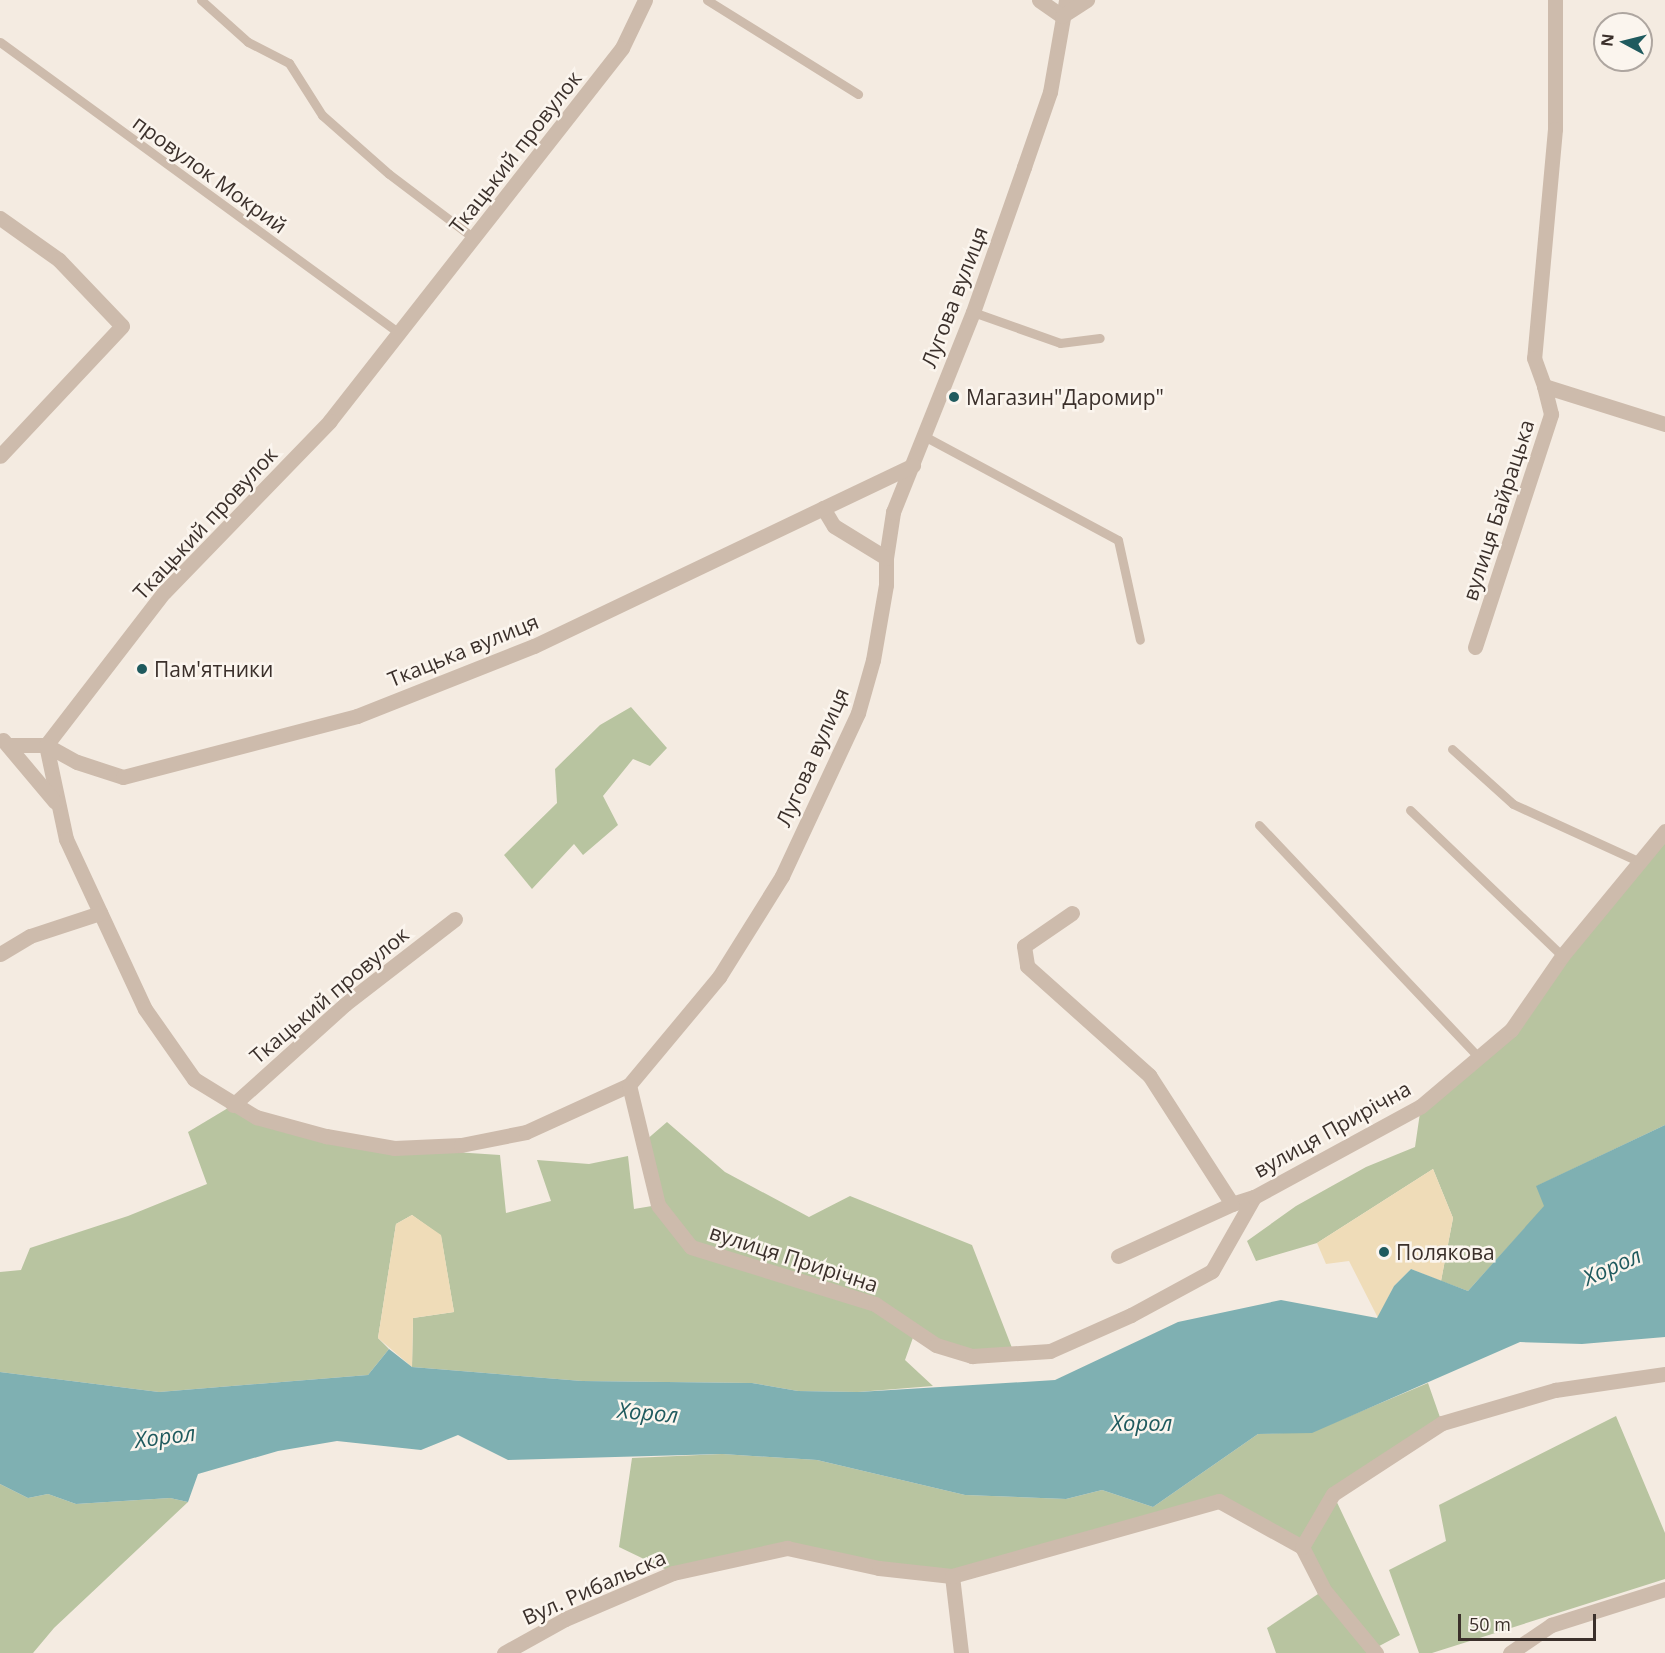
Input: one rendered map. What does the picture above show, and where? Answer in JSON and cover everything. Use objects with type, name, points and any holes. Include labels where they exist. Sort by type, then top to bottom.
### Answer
[{"type":"street","name":"Ткацький провулок","points":[[46,745],[164,592],[330,421],[400,334],[622,48],[645,0]]},
{"type":"street","points":[[1039,0],[1062,16],[1087,0]]},
{"type":"street","name":"Лугова вулиця","points":[[232,1105],[256,1117],[326,1136],[394,1148],[461,1145],[526,1132],[629,1085],[719,977],[782,876],[858,713],[877,639],[886,585],[885,558],[893,512],[973,312],[1050,92],[1066,0]]},
{"type":"street","name":"вулиця Байрацька","points":[[1475,647],[1551,414],[1534,358],[1555,129],[1555,0]]},
{"type":"street","points":[[0,218],[59,260],[122,326],[0,456]]},
{"type":"street","points":[[1544,386],[1665,424]]},
{"type":"street","name":"Ткацька вулиця","points":[[4,741],[46,745],[77,762],[123,777],[357,716],[534,646],[913,465]]},
{"type":"street","points":[[823,508],[834,526],[885,558]]},
{"type":"street","name":"Ткацька вулиця","points":[[4,741],[56,805]]},
{"type":"street","points":[[46,745],[56,805],[66,839],[145,1009],[194,1079],[232,1105]]},
{"type":"street","name":"вулиця Прирічна","points":[[629,1085],[658,1205],[691,1246],[875,1304],[936,1345],[972,1356],[1050,1351],[1131,1315],[1212,1271],[1254,1197],[1421,1106],[1479,1058],[1511,1030],[1562,956],[1665,831]]},
{"type":"street","points":[[0,954],[30,936],[100,913]]},
{"type":"street","points":[[1072,913],[1024,946],[1027,966],[1149,1075],[1232,1204]]},
{"type":"street","name":"Ткацький провулок","points":[[232,1105],[345,1004],[455,919]]},
{"type":"street","points":[[1118,1256],[1232,1204],[1254,1197]]},
{"type":"street","points":[[1302,1546],[1333,1494],[1442,1423],[1555,1390],[1665,1374]]},
{"type":"street","points":[[961,1653],[952,1576],[1219,1501],[1302,1546],[1324,1590],[1376,1653]]},
{"type":"street","name":"Вул. Рибальска","points":[[504,1653],[565,1619],[673,1573],[788,1548],[879,1568],[952,1576]]},
{"type":"street","points":[[1510,1653],[1551,1625],[1665,1588]]},
{"type":"lane","points":[[201,0],[248,42],[289,63],[322,114],[389,174],[475,239]]},
{"type":"lane","points":[[707,0],[858,94]]},
{"type":"lane","name":"провулок Мокрий","points":[[0,42],[400,334]]},
{"type":"lane","points":[[973,312],[1060,343],[1100,338]]},
{"type":"lane","points":[[924,436],[1118,540],[1140,640]]},
{"type":"lane","points":[[1452,749],[1514,804],[1640,862]]},
{"type":"lane","points":[[1410,810],[1562,956]]},
{"type":"lane","points":[[1259,825],[1479,1058]]},
{"type":"green space","points":[[631,707],[667,748],[650,766],[633,759],[603,796],[618,825],[583,855],[574,844],[532,889],[504,855],[557,803],[555,769],[600,725]]},
{"type":"green space","points":[[1665,831],[1665,1125],[1537,1186],[1545,1206],[1468,1291],[1441,1281],[1453,1218],[1433,1169],[1317,1243],[1256,1261],[1247,1241],[1296,1206],[1366,1167],[1415,1147],[1421,1106],[1511,1030]]},
{"type":"green space","points":[[233,1105],[394,1148],[500,1155],[506,1213],[551,1201],[537,1160],[589,1164],[628,1156],[634,1209],[658,1205],[645,1141],[667,1122],[725,1172],[809,1217],[850,1196],[972,1245],[1014,1353],[972,1356],[915,1332],[905,1360],[933,1386],[858,1392],[798,1391],[752,1383],[582,1381],[412,1367],[413,1318],[454,1312],[441,1236],[412,1215],[396,1224],[378,1338],[389,1349],[368,1375],[159,1392],[0,1372],[0,1272],[21,1270],[30,1248],[128,1216],[207,1184],[188,1132]]},
{"type":"green space","points":[[1428,1383],[1442,1423],[1333,1494],[1400,1635],[1366,1653],[1276,1653],[1267,1628],[1324,1590],[1302,1547],[1219,1501],[951,1572],[787,1548],[673,1573],[619,1547],[632,1458],[722,1454],[817,1460],[965,1495],[1066,1499],[1102,1490],[1153,1507],[1258,1434],[1312,1432]]},
{"type":"green space","points":[[1616,1416],[1665,1533],[1665,1579],[1432,1653],[1419,1653],[1389,1570],[1446,1541],[1439,1505]]},
{"type":"green space","points":[[0,1484],[28,1498],[48,1494],[76,1504],[170,1498],[188,1502],[54,1628],[33,1653],[0,1653]]},
{"type":"sand","name":"Полякова","points":[[1433,1169],[1453,1218],[1441,1281],[1411,1269],[1394,1286],[1378,1318],[1349,1261],[1326,1264],[1317,1243]]},
{"type":"sand","points":[[412,1215],[441,1235],[454,1312],[413,1318],[412,1367],[378,1338],[396,1224]]},
{"type":"water","name":"Хорол","points":[[1665,1125],[1665,1337],[1582,1344],[1520,1342],[1312,1433],[1258,1434],[1153,1507],[1102,1490],[1066,1499],[965,1495],[817,1460],[722,1454],[508,1460],[458,1435],[421,1450],[337,1441],[278,1451],[198,1474],[188,1502],[170,1498],[76,1504],[48,1494],[28,1498],[0,1484],[0,1372],[159,1392],[368,1375],[389,1349],[412,1367],[582,1381],[752,1383],[798,1391],[858,1392],[1055,1380],[1178,1322],[1281,1300],[1377,1318],[1394,1286],[1411,1269],[1468,1291],[1544,1206],[1536,1186]]},
{"type":"place","name":"Магазин\"Даромир\"","points":[[954,397]]},
{"type":"place","name":"Пам'ятники","points":[[142,669]]},
{"type":"place","name":"Полякова","points":[[1384,1252]]}]
